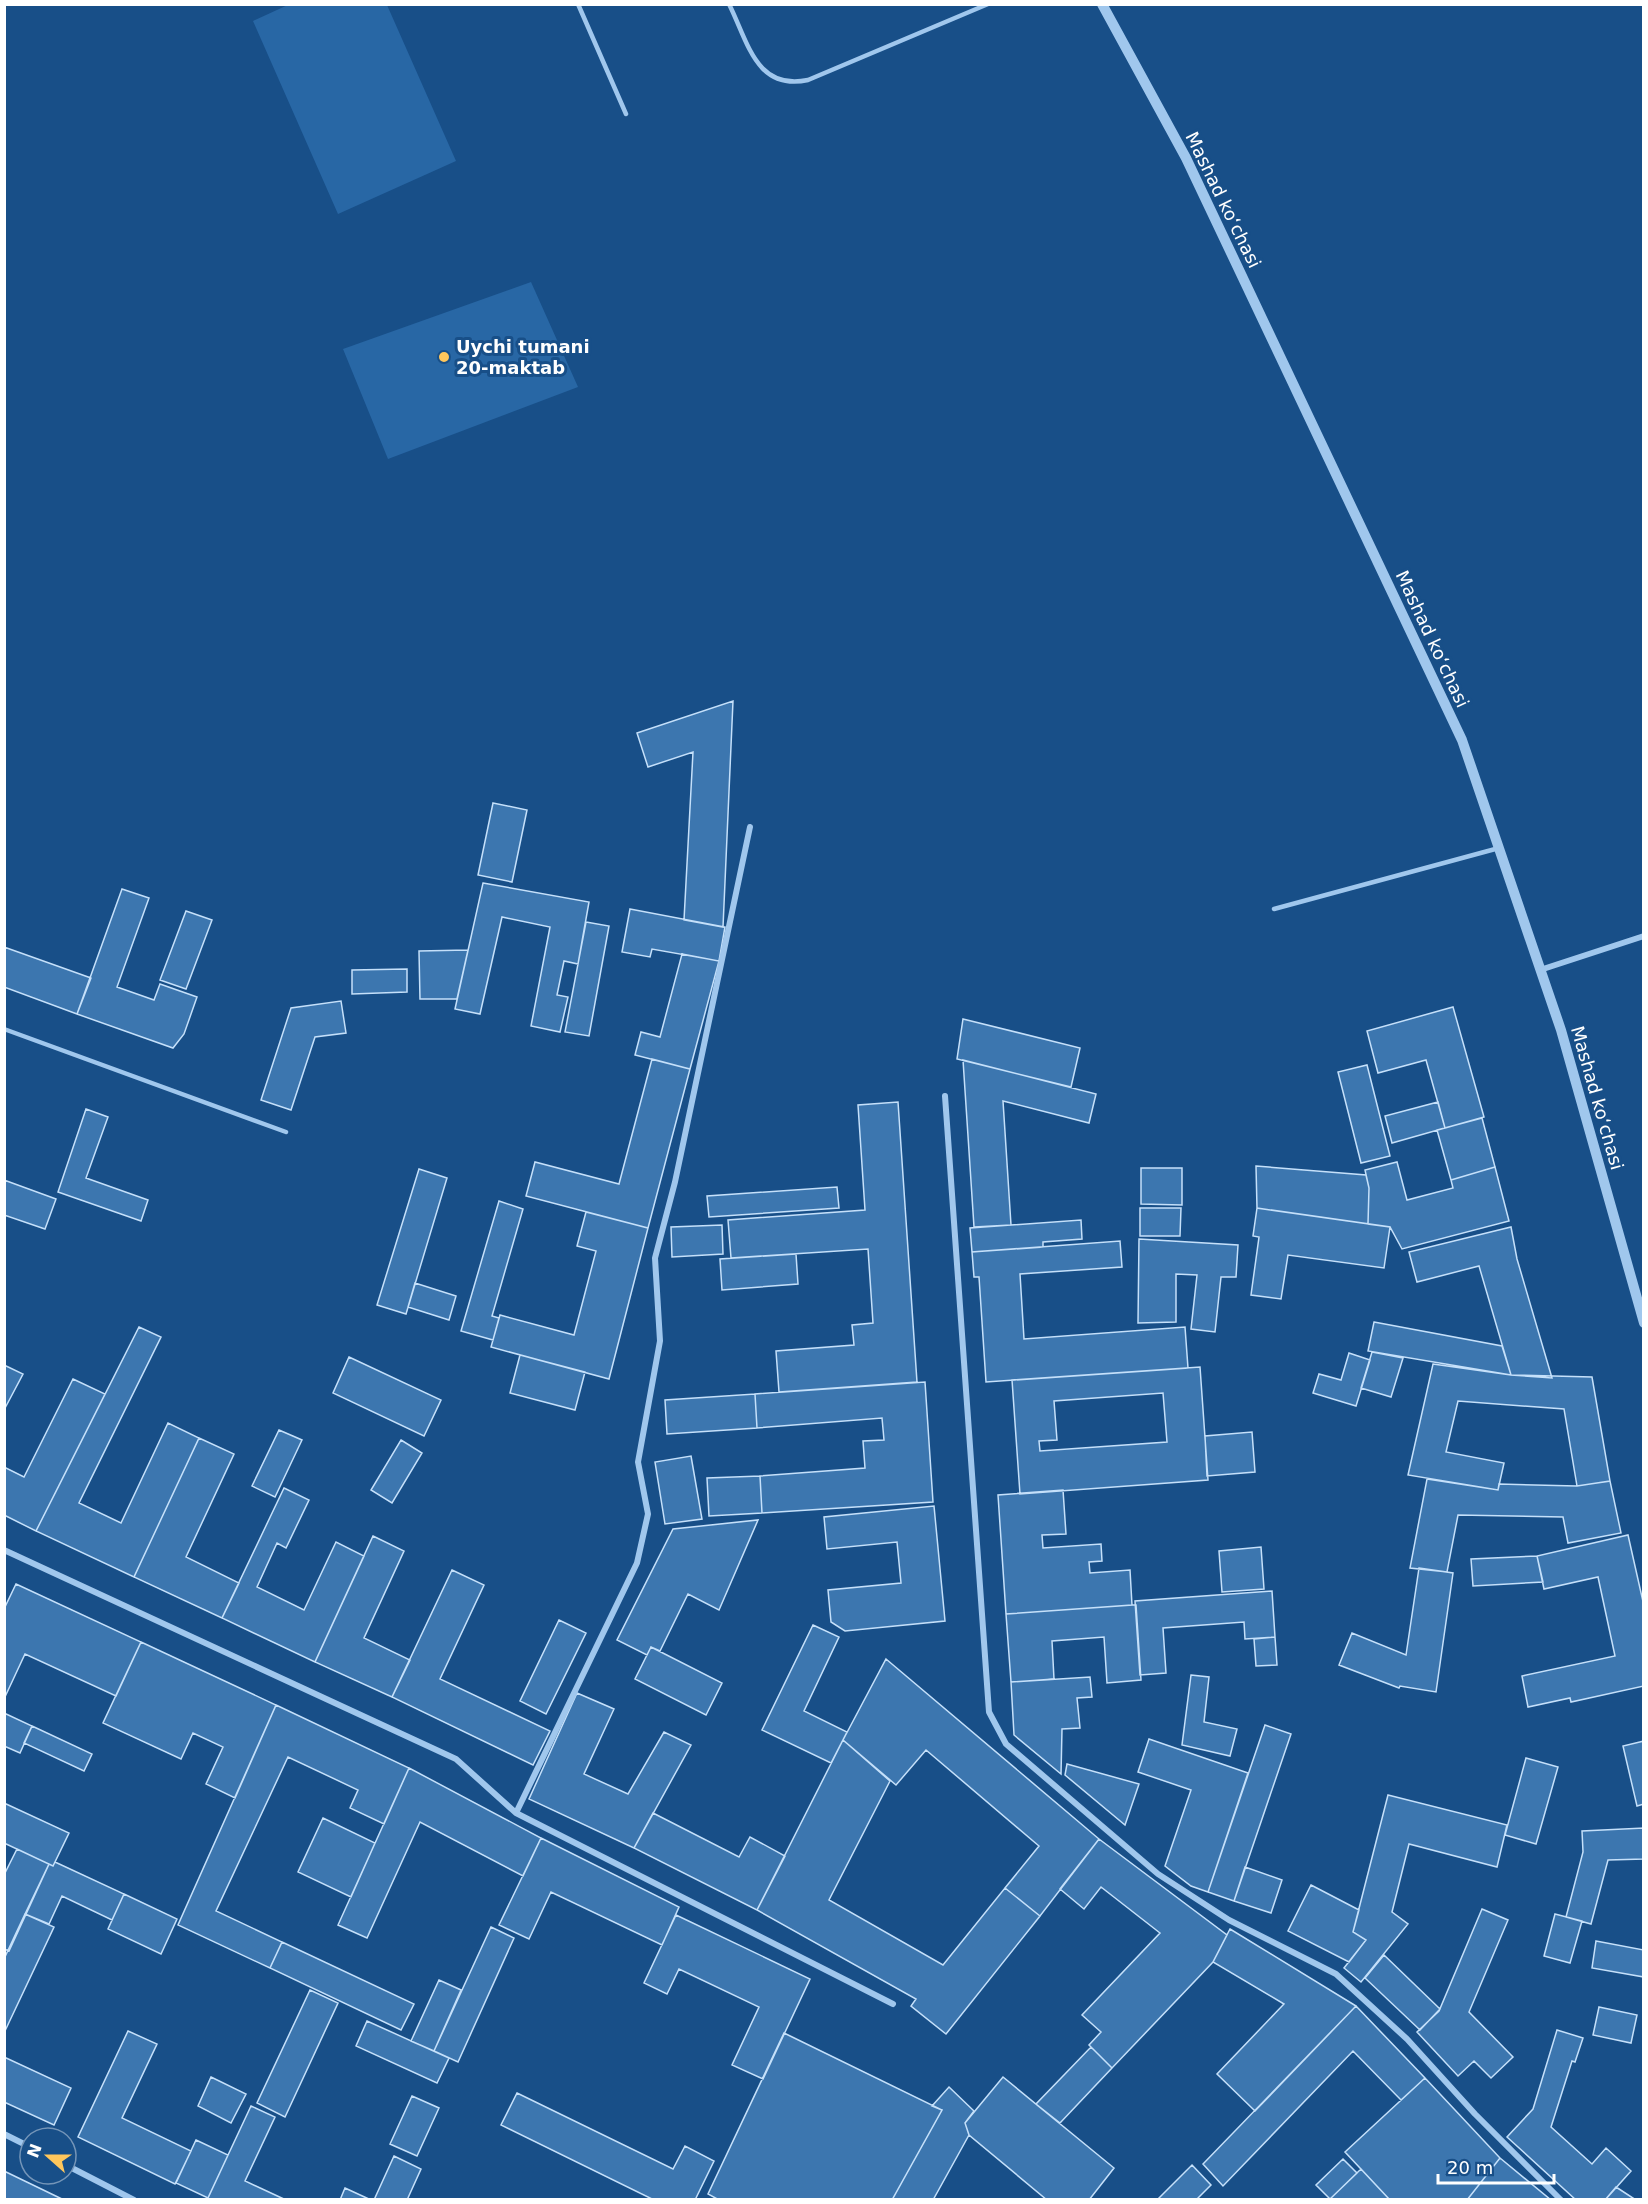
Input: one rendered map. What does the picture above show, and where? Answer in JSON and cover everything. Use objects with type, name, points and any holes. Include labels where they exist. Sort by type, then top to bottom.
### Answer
[{"type":"street","name":"Mashad koʻchasi","points":[[1102,4],[1186,158],[1462,741],[1561,1030],[1644,1323]]},
{"type":"street","points":[[516,1813],[637,1563],[648,1514],[638,1462],[660,1341],[655,1258],[675,1182],[750,827]]},
{"type":"street","points":[[1540,970],[1644,936]]},
{"type":"street","points":[[945,1096],[989,1712],[1006,1744],[1158,1874],[1229,1920],[1336,1974],[1407,2039],[1475,2114],[1561,2199]]},
{"type":"street","points":[[4,1550],[456,1759],[516,1813],[892,2004]]},
{"type":"street","points":[[4,2134],[18,2141]]},
{"type":"street","points":[[78,2171],[134,2199]]},
{"type":"lane","points":[[578,4],[626,114]]},
{"type":"lane","points":[[729,4],[762,71],[773,79],[791,83],[808,80],[988,4]]},
{"type":"lane","points":[[1274,909],[1498,848]]},
{"type":"lane","points":[[4,1029],[286,1132]]},
{"type":"shaded area","points":[[290,4],[387,5],[456,161],[338,214],[253,21]]},
{"type":"shaded area","points":[[531,282],[578,387],[388,459],[343,349]]},
{"type":"building","points":[[733,701],[723,927],[684,920],[693,752],[648,767],[637,733]]},
{"type":"building","points":[[493,803],[527,810],[512,882],[478,875]]},
{"type":"building","points":[[483,883],[589,902],[578,964],[564,961],[557,995],[568,997],[560,1032],[531,1026],[550,927],[502,917],[480,1014],[455,1009]]},
{"type":"building","points":[[122,889],[149,898],[117,987],[154,1000],[160,984],[197,997],[184,1034],[173,1048],[77,1014]]},
{"type":"building","points":[[630,909],[725,927],[719,961],[652,949],[650,957],[622,952]]},
{"type":"building","points":[[186,911],[212,920],[186,989],[160,980]]},
{"type":"building","points":[[586,922],[609,926],[589,1036],[565,1032]]},
{"type":"building","points":[[4,947],[91,978],[77,1014],[4,987]]},
{"type":"building","points":[[468,950],[457,999],[420,999],[419,951]]},
{"type":"building","points":[[682,954],[719,961],[690,1069],[635,1055],[641,1032],[660,1037]]},
{"type":"building","points":[[407,969],[407,992],[352,994],[352,970]]},
{"type":"building","points":[[341,1001],[346,1033],[315,1037],[291,1110],[261,1100],[291,1008]]},
{"type":"building","points":[[1453,1007],[1484,1117],[1445,1128],[1426,1060],[1378,1073],[1367,1031]]},
{"type":"building","points":[[963,1019],[1080,1048],[1071,1087],[957,1059]]},
{"type":"building","points":[[652,1059],[690,1069],[648,1228],[526,1196],[535,1162],[619,1184]]},
{"type":"building","points":[[963,1060],[1096,1094],[1089,1123],[1003,1101],[1011,1225],[974,1227]]},
{"type":"building","points":[[1367,1065],[1390,1156],[1361,1163],[1338,1072]]},
{"type":"building","points":[[898,1102],[917,1382],[779,1392],[776,1351],[854,1345],[852,1325],[873,1323],[868,1249],[731,1258],[728,1220],[865,1210],[858,1105]]},
{"type":"building","points":[[1438,1102],[1445,1128],[1392,1143],[1385,1116]]},
{"type":"building","points":[[86,1109],[108,1117],[86,1178],[148,1200],[141,1221],[58,1192]]},
{"type":"building","points":[[1482,1118],[1495,1167],[1451,1180],[1437,1130]]},
{"type":"building","points":[[1397,1162],[1407,1200],[1453,1188],[1451,1180],[1495,1167],[1509,1221],[1402,1249],[1390,1227],[1368,1224],[1369,1188],[1365,1170]]},
{"type":"building","points":[[1256,1166],[1366,1175],[1369,1188],[1368,1224],[1257,1208]]},
{"type":"building","points":[[1141,1168],[1182,1168],[1182,1205],[1141,1204]]},
{"type":"building","points":[[419,1169],[447,1178],[406,1314],[377,1305]]},
{"type":"building","points":[[4,1180],[56,1199],[45,1229],[4,1215]]},
{"type":"building","points":[[837,1187],[839,1208],[709,1217],[707,1196]]},
{"type":"building","points":[[499,1201],[523,1209],[492,1316],[499,1318],[493,1340],[461,1331]]},
{"type":"building","points":[[1140,1208],[1181,1208],[1180,1236],[1140,1236]]},
{"type":"building","points":[[1257,1208],[1390,1227],[1384,1268],[1288,1255],[1281,1299],[1251,1295],[1259,1237],[1253,1236]]},
{"type":"building","points":[[586,1212],[648,1228],[609,1379],[491,1347],[500,1315],[574,1335],[596,1251],[577,1246]]},
{"type":"building","points":[[1081,1220],[1082,1239],[1043,1242],[1043,1247],[972,1252],[970,1228]]},
{"type":"building","points":[[722,1225],[723,1254],[672,1257],[671,1227]]},
{"type":"building","points":[[1511,1227],[1517,1259],[1552,1378],[1511,1375],[1479,1266],[1417,1282],[1409,1252]]},
{"type":"building","points":[[1139,1239],[1238,1245],[1236,1277],[1221,1277],[1215,1332],[1191,1329],[1197,1275],[1176,1274],[1176,1322],[1138,1323]]},
{"type":"building","points":[[1120,1241],[1122,1267],[1020,1274],[1024,1339],[1185,1327],[1188,1368],[986,1382],[979,1277],[974,1277],[972,1252]]},
{"type":"building","points":[[796,1254],[798,1284],[722,1290],[720,1259]]},
{"type":"building","points":[[415,1283],[456,1296],[449,1320],[408,1307]]},
{"type":"building","points":[[1374,1322],[1502,1346],[1511,1375],[1368,1351]]},
{"type":"building","points":[[139,1327],[161,1337],[79,1503],[121,1523],[168,1423],[199,1438],[134,1577],[36,1531]]},
{"type":"building","points":[[1372,1352],[1403,1358],[1391,1397],[1361,1388]]},
{"type":"building","points":[[1349,1353],[1370,1360],[1356,1406],[1313,1393],[1319,1374],[1341,1380]]},
{"type":"building","points":[[520,1355],[585,1372],[575,1410],[510,1393]]},
{"type":"building","points":[[349,1357],[441,1400],[424,1436],[333,1393]]},
{"type":"building","points":[[1433,1364],[1511,1375],[1592,1377],[1610,1481],[1577,1486],[1564,1409],[1458,1401],[1446,1452],[1504,1463],[1498,1490],[1408,1475]]},
{"type":"building","points":[[4,1365],[23,1374],[4,1410]]},
{"type":"building","points":[[1200,1367],[1208,1480],[1020,1494],[1012,1380]],"holes":[[[1163,1393],[1167,1442],[1040,1451],[1039,1441],[1057,1440],[1054,1401]]]},
{"type":"building","points":[[73,1379],[105,1394],[36,1531],[4,1515],[4,1467],[24,1477]]},
{"type":"building","points":[[925,1382],[933,1502],[762,1513],[760,1476],[865,1468],[863,1441],[884,1440],[882,1418],[757,1428],[755,1394]]},
{"type":"building","points":[[755,1394],[757,1428],[667,1434],[665,1400]]},
{"type":"building","points":[[279,1430],[302,1440],[275,1497],[252,1486]]},
{"type":"building","points":[[1252,1432],[1255,1472],[1207,1476],[1205,1436]]},
{"type":"building","points":[[199,1438],[234,1454],[186,1557],[239,1583],[222,1618],[134,1577]]},
{"type":"building","points":[[401,1440],[422,1453],[392,1503],[371,1490]]},
{"type":"building","points":[[691,1456],[702,1519],[665,1524],[655,1462]]},
{"type":"building","points":[[760,1476],[762,1513],[709,1516],[707,1478]]},
{"type":"building","points":[[1427,1479],[1498,1490],[1499,1484],[1577,1486],[1610,1481],[1621,1533],[1568,1543],[1563,1517],[1458,1515],[1447,1572],[1410,1568]]},
{"type":"building","points":[[284,1488],[309,1500],[286,1548],[277,1543],[257,1587],[304,1610],[336,1542],[364,1556],[315,1662],[222,1618]]},
{"type":"building","points":[[1063,1490],[1066,1534],[1042,1535],[1043,1548],[1101,1544],[1102,1561],[1089,1562],[1090,1573],[1130,1570],[1132,1605],[1006,1614],[998,1495]]},
{"type":"building","points":[[934,1506],[945,1621],[845,1631],[831,1622],[828,1590],[901,1583],[897,1542],[827,1549],[824,1517]]},
{"type":"building","points":[[758,1520],[719,1610],[688,1594],[660,1651],[651,1647],[647,1655],[617,1640],[673,1529]]},
{"type":"building","points":[[1628,1535],[1644,1606],[1644,1686],[1571,1702],[1570,1698],[1528,1707],[1522,1676],[1615,1656],[1598,1577],[1544,1589],[1537,1556]]},
{"type":"building","points":[[373,1536],[404,1551],[364,1638],[410,1660],[392,1697],[315,1662]]},
{"type":"building","points":[[1261,1547],[1264,1589],[1222,1592],[1219,1551]]},
{"type":"building","points":[[1537,1556],[1543,1582],[1473,1586],[1471,1559]]},
{"type":"building","points":[[1419,1568],[1453,1573],[1436,1692],[1400,1686],[1399,1688],[1339,1665],[1352,1633],[1406,1655]]},
{"type":"building","points":[[452,1570],[484,1585],[440,1679],[550,1731],[533,1765],[392,1697]]},
{"type":"building","points":[[16,1584],[141,1642],[116,1696],[25,1654],[4,1699],[4,1609]]},
{"type":"building","points":[[1272,1591],[1275,1637],[1245,1639],[1244,1622],[1163,1628],[1166,1673],[1140,1675],[1135,1601]]},
{"type":"building","points":[[1136,1605],[1141,1680],[1107,1683],[1104,1637],[1052,1641],[1054,1679],[1011,1682],[1006,1614]]},
{"type":"building","points":[[559,1620],[586,1633],[546,1714],[520,1701]]},
{"type":"building","points":[[813,1625],[839,1637],[804,1711],[847,1732],[831,1763],[762,1730]]},
{"type":"building","points":[[1275,1637],[1277,1665],[1256,1666],[1254,1639]]},
{"type":"building","points":[[141,1642],[276,1705],[235,1798],[206,1784],[223,1747],[193,1733],[181,1759],[103,1723]]},
{"type":"building","points":[[651,1647],[722,1683],[706,1715],[635,1679]]},
{"type":"building","points":[[886,1659],[1099,1839],[1040,1916],[1005,1888],[1039,1846],[926,1750],[896,1785],[843,1740]]},
{"type":"building","points":[[1191,1675],[1209,1677],[1204,1722],[1237,1729],[1230,1756],[1182,1745]]},
{"type":"building","points":[[1090,1677],[1092,1697],[1077,1698],[1080,1728],[1062,1729],[1061,1774],[1014,1735],[1011,1682]]},
{"type":"building","points":[[577,1693],[614,1709],[584,1774],[628,1794],[664,1732],[691,1745],[634,1848],[529,1799]]},
{"type":"building","points":[[276,1705],[409,1768],[384,1824],[350,1808],[358,1790],[288,1757],[216,1911],[282,1942],[270,1968],[178,1925]]},
{"type":"building","points":[[4,1713],[32,1726],[20,1753],[4,1746]]},
{"type":"building","points":[[1265,1725],[1291,1734],[1234,1901],[1208,1892]]},
{"type":"building","points":[[32,1726],[92,1754],[84,1771],[24,1743]]},
{"type":"building","points":[[1149,1739],[1248,1773],[1208,1892],[1191,1886],[1165,1866],[1191,1790],[1138,1772]]},
{"type":"building","points":[[843,1740],[890,1781],[829,1900],[943,1965],[1005,1888],[1040,1916],[946,2034],[911,2006],[916,1999],[757,1910]]},
{"type":"building","points":[[1644,1741],[1644,1804],[1637,1806],[1623,1746]]},
{"type":"building","points":[[1526,1758],[1558,1767],[1536,1844],[1505,1835]]},
{"type":"building","points":[[1067,1764],[1139,1784],[1125,1825],[1065,1775]]},
{"type":"building","points":[[409,1768],[541,1838],[523,1876],[420,1822],[367,1938],[338,1925]]},
{"type":"building","points":[[1388,1795],[1507,1825],[1497,1867],[1409,1844],[1392,1912],[1408,1924],[1361,1982],[1344,1968],[1366,1940],[1353,1932]]},
{"type":"building","points":[[4,1803],[69,1833],[53,1866],[4,1843]]},
{"type":"building","points":[[653,1813],[739,1857],[750,1837],[785,1856],[757,1910],[634,1848]]},
{"type":"building","points":[[323,1818],[375,1843],[351,1897],[298,1872]]},
{"type":"building","points":[[1644,1828],[1644,1859],[1608,1860],[1591,1924],[1566,1917],[1583,1852],[1582,1831]]},
{"type":"building","points":[[541,1838],[679,1907],[662,1945],[551,1892],[529,1939],[499,1925]]},
{"type":"building","points":[[1099,1839],[1227,1935],[1213,1962],[1112,2068],[1089,2045],[1101,2032],[1082,2015],[1160,1933],[1101,1887],[1084,1909],[1060,1889]]},
{"type":"building","points":[[17,1849],[49,1864],[9,1951],[4,1949],[4,1875]]},
{"type":"building","points":[[55,1862],[124,1894],[112,1920],[62,1896],[49,1924],[25,1914],[49,1864],[53,1866]]},
{"type":"building","points":[[1245,1867],[1282,1880],[1271,1913],[1234,1901]]},
{"type":"building","points":[[1311,1885],[1359,1910],[1353,1932],[1366,1940],[1349,1962],[1288,1931]]},
{"type":"building","points":[[124,1894],[177,1919],[161,1954],[108,1929]]},
{"type":"building","points":[[1482,1909],[1508,1920],[1469,2012],[1513,2057],[1491,2078],[1474,2061],[1458,2076],[1417,2032],[1439,2011]]},
{"type":"building","points":[[25,1914],[54,1927],[4,2033],[4,1959]]},
{"type":"building","points":[[1555,1914],[1582,1921],[1570,1963],[1544,1956]]},
{"type":"building","points":[[676,1915],[810,1979],[763,2079],[732,2065],[759,2007],[679,1969],[667,1994],[644,1983]]},
{"type":"building","points":[[491,1927],[514,1938],[458,2062],[434,2051]]},
{"type":"building","points":[[1230,1929],[1356,2006],[1255,2111],[1217,2074],[1284,2004],[1213,1962]]},
{"type":"building","points":[[1596,1941],[1644,1950],[1644,1977],[1592,1968]]},
{"type":"building","points":[[282,1942],[414,2004],[401,2030],[270,1968]]},
{"type":"building","points":[[1384,1955],[1440,2009],[1420,2030],[1365,1978]]},
{"type":"building","points":[[439,1980],[461,1990],[434,2051],[411,2041]]},
{"type":"building","points":[[310,1990],[338,2003],[285,2117],[257,2103]]},
{"type":"building","points":[[1356,2006],[1425,2078],[1401,2100],[1353,2051],[1223,2186],[1203,2164]]},
{"type":"building","points":[[1599,2007],[1637,2015],[1631,2043],[1593,2035]]},
{"type":"building","points":[[367,2021],[449,2058],[437,2083],[356,2046]]},
{"type":"building","points":[[1557,2030],[1583,2038],[1575,2062],[1572,2061],[1551,2127],[1592,2164],[1606,2148],[1631,2171],[1605,2200],[1576,2200],[1507,2137],[1533,2109]]},
{"type":"building","points":[[128,2031],[157,2044],[122,2118],[191,2151],[175,2184],[78,2137]]},
{"type":"building","points":[[784,2033],[942,2110],[892,2200],[719,2200],[708,2194]]},
{"type":"building","points":[[1091,2047],[1112,2068],[1060,2123],[1036,2104]]},
{"type":"building","points":[[4,2057],[71,2088],[54,2125],[4,2102]]},
{"type":"building","points":[[211,2077],[246,2094],[231,2123],[198,2106]]},
{"type":"building","points":[[1003,2077],[1114,2168],[1089,2200],[1047,2200],[969,2135],[965,2123]]},
{"type":"building","points":[[1425,2078],[1500,2158],[1467,2200],[1390,2200],[1345,2152]]},
{"type":"building","points":[[949,2087],[974,2111],[965,2123],[969,2135],[933,2200],[892,2200],[942,2110],[932,2106]]},
{"type":"building","points":[[517,2093],[673,2169],[685,2146],[714,2161],[695,2200],[654,2200],[501,2125]]},
{"type":"building","points":[[412,2096],[439,2108],[417,2156],[390,2144]]},
{"type":"building","points":[[251,2106],[275,2117],[245,2181],[286,2200],[207,2200]]},
{"type":"building","points":[[196,2140],[228,2155],[208,2198],[176,2183]]},
{"type":"building","points":[[394,2156],[421,2169],[407,2200],[374,2200]]},
{"type":"building","points":[[1500,2158],[1551,2200],[1467,2200]]},
{"type":"building","points":[[1343,2159],[1357,2173],[1330,2199],[1316,2185]]},
{"type":"building","points":[[1192,2165],[1211,2185],[1196,2200],[1157,2200]]},
{"type":"building","points":[[1361,2169],[1390,2200],[1330,2200],[1330,2199]]},
{"type":"building","points":[[4,2171],[18,2178],[18,2186],[35,2186],[64,2200],[4,2200]]},
{"type":"building","points":[[1616,2187],[1636,2200],[1605,2200]]},
{"type":"building","points":[[345,2188],[371,2200],[340,2200]]},
{"type":"place","name":"Uychi tumani 20-maktab","points":[[444,357]]}]
